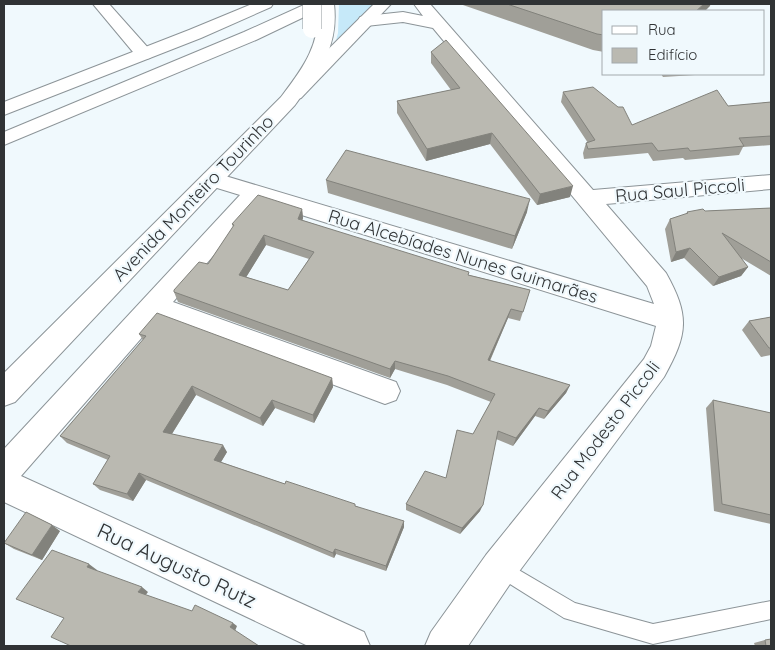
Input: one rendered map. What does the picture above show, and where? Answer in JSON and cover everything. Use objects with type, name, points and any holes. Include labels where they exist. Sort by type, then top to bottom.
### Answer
[{"type":"main road","points":[[101,4],[144,54]]},
{"type":"main road","points":[[4,109],[266,4]]},
{"type":"main road","points":[[312,4],[320,26]]},
{"type":"main road","points":[[4,139],[250,36],[319,4]]},
{"type":"main road","points":[[288,101],[320,26],[326,4]]},
{"type":"main road","name":"Avenida Monteiro Tourinho","points":[[4,393],[383,4]]},
{"type":"main road","name":"Rua Modesto Piccoli","points":[[422,4],[657,280],[665,294],[671,320],[664,354],[499,568],[444,646]]},
{"type":"main road","points":[[366,21],[403,17],[439,24]]},
{"type":"main road","name":"Rua Alcebíades Nunes Guimarães","points":[[212,179],[671,320]]},
{"type":"main road","name":"Rua Saul Piccoli","points":[[588,198],[771,182]]},
{"type":"main road","points":[[4,472],[256,192]]},
{"type":"main road","points":[[153,306],[385,391]]},
{"type":"main road","name":"Rua Augusto Rutz","points":[[4,484],[350,646]]},
{"type":"lane","points":[[499,568],[571,611],[653,634],[771,610]]},
{"type":"shaded area","points":[[339,4],[375,4],[335,44],[338,33]]},
{"type":"building","points":[[507,4],[704,4],[697,10],[602,10],[602,35]]},
{"type":"building","points":[[446,40],[573,186],[540,194],[492,133],[427,149],[397,101],[460,88],[431,52]]},
{"type":"building","points":[[593,87],[618,107],[623,107],[632,125],[717,90],[728,106],[771,102],[771,136],[739,138],[744,146],[690,151],[688,148],[658,151],[652,143],[588,149],[586,143],[595,140],[563,92]]},
{"type":"building","points":[[346,150],[530,199],[515,236],[326,180]]},
{"type":"building","points":[[258,195],[302,209],[298,219],[469,272],[468,275],[530,290],[523,312],[511,309],[488,360],[570,385],[548,411],[539,408],[516,438],[498,431],[483,505],[462,528],[406,504],[425,471],[446,478],[457,430],[473,434],[495,394],[448,376],[395,361],[390,369],[174,292],[199,262],[208,264],[234,225],[232,224]],"holes":[[[264,235],[314,252],[288,290],[239,275]]]},
{"type":"building","points":[[771,208],[771,262],[722,233],[748,267],[719,277],[690,248],[676,252],[670,219],[687,212],[703,209],[705,211]]},
{"type":"building","points":[[157,313],[332,378],[313,415],[272,400],[260,418],[192,386],[163,432],[223,445],[214,460],[285,484],[286,481],[355,504],[355,506],[404,521],[386,566],[335,549],[333,553],[139,473],[127,494],[93,484],[110,456],[60,436],[146,336],[139,334]]},
{"type":"building","points":[[771,317],[771,348],[769,348],[749,321]]},
{"type":"building","points":[[713,400],[771,413],[771,515],[722,504]]},
{"type":"building","points":[[26,512],[52,525],[32,555],[4,543]]},
{"type":"building","points":[[52,550],[89,564],[87,567],[142,587],[138,592],[192,611],[195,605],[233,623],[230,627],[259,646],[71,646],[51,637],[64,618],[16,599]]},
{"type":"building","points":[[771,639],[771,646],[766,646],[765,640]]}]
